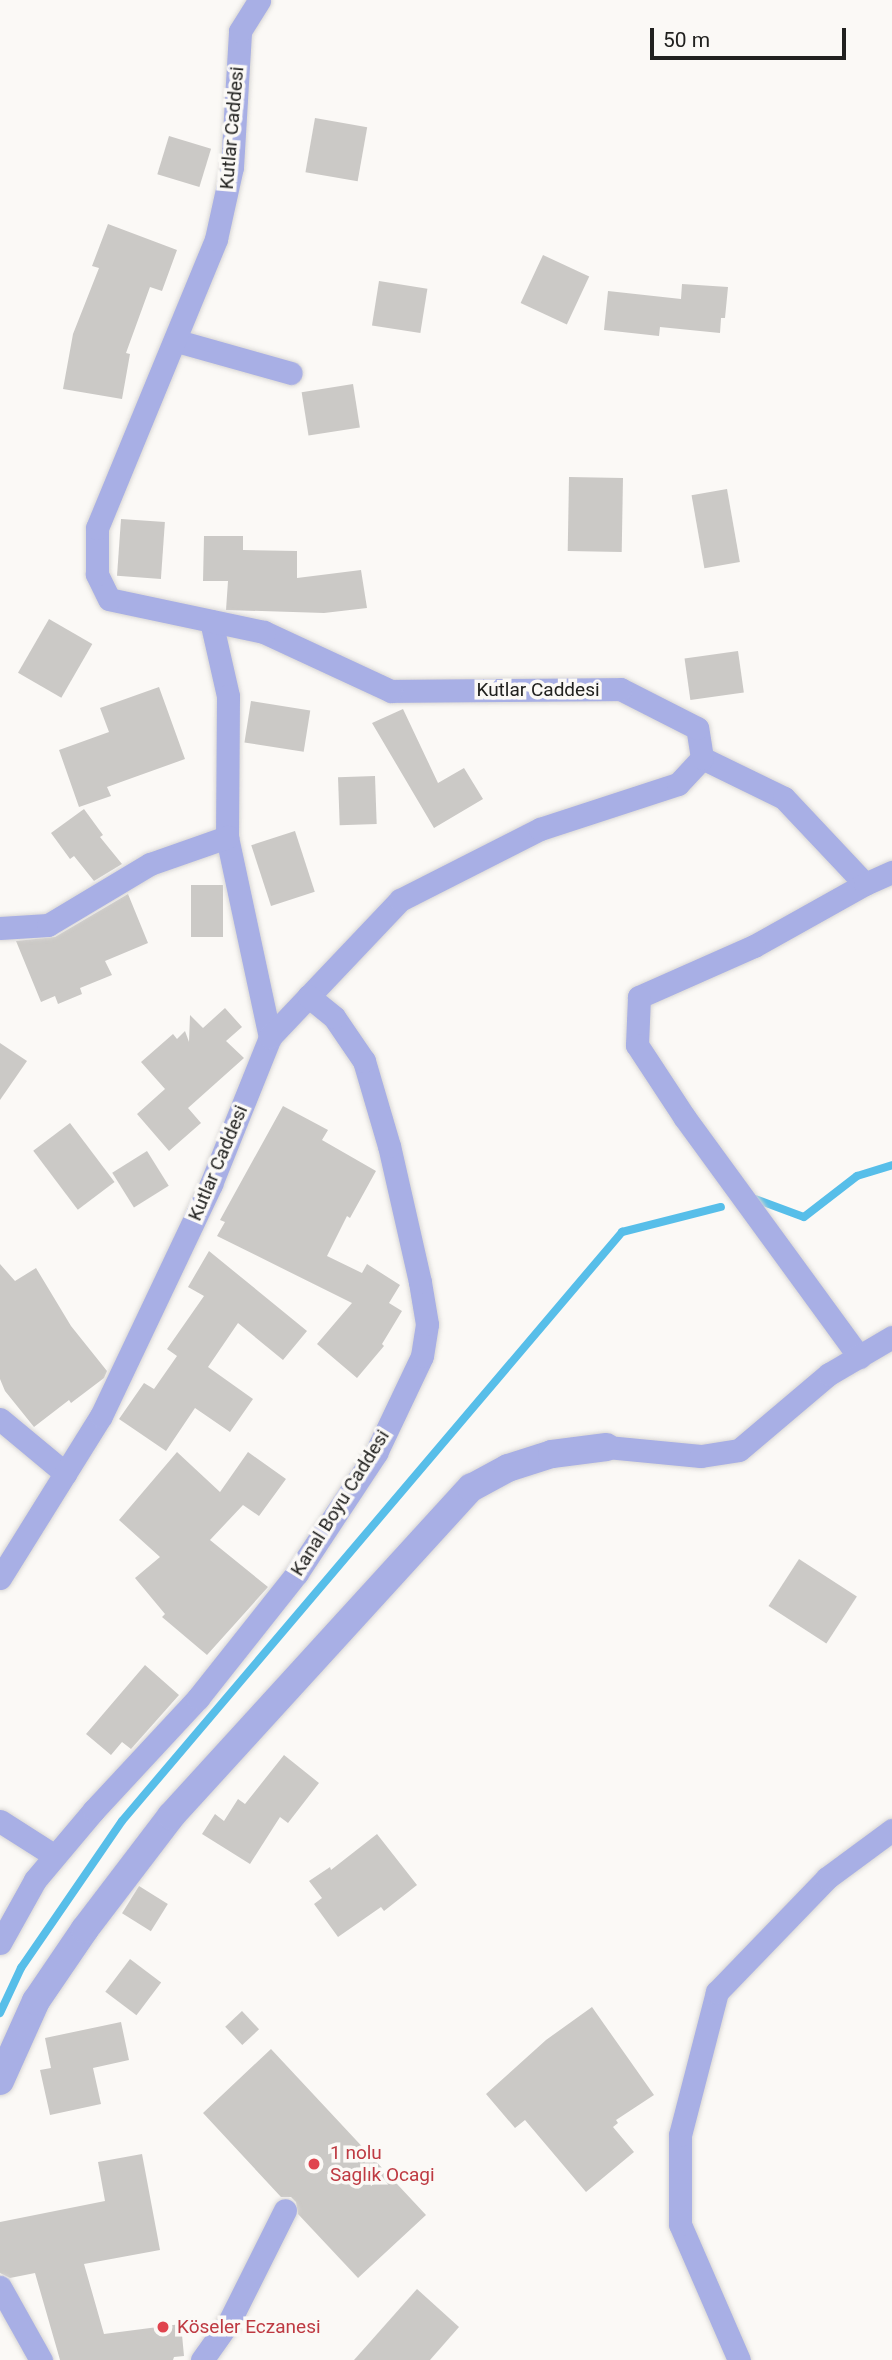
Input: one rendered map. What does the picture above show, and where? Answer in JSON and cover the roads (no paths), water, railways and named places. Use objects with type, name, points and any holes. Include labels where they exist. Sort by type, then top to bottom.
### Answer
[{"type":"street","name":"Kutlar Caddesi","points":[[0,1578],[101,1416],[211,1184],[270,1037],[400,900],[540,830],[678,784],[702,758],[696,728],[620,689],[391,691],[264,632],[109,599],[97,574],[97,528],[177,341],[216,239],[232,167],[240,31],[259,0]]},
{"type":"street","points":[[177,341],[291,373]]},
{"type":"street","points":[[211,621],[228,696],[228,837],[270,1037]]},
{"type":"street","points":[[702,758],[784,798],[865,884]]},
{"type":"street","points":[[0,928],[48,925],[150,864],[228,837]]},
{"type":"street","points":[[859,1357],[685,1118],[637,1045],[639,997],[754,946],[865,884],[892,872]]},
{"type":"street","points":[[260,985],[291,1015]]},
{"type":"street","name":"Kanal Boyu Caddesi","points":[[0,1943],[35,1880],[198,1698],[298,1573],[376,1453],[422,1356],[427,1324],[420,1282],[389,1146],[364,1061],[334,1017],[308,996]]},
{"type":"street","points":[[0,2081],[36,2001],[85,1929],[171,1816],[471,1488],[508,1468],[552,1454],[607,1447],[701,1456],[739,1450],[829,1374],[892,1337]]},
{"type":"street","points":[[0,1419],[65,1473]]},
{"type":"street","points":[[0,1821],[55,1856]]},
{"type":"street","points":[[739,2360],[680,2224],[680,2136],[717,1992],[827,1878],[892,1830]]},
{"type":"street","points":[[202,2360],[229,2322],[285,2210]]},
{"type":"street","points":[[0,2287],[41,2360]]},
{"type":"waterway","points":[[755,1199],[804,1217],[857,1176],[892,1165]]},
{"type":"waterway","points":[[0,2013],[21,1968],[122,1821],[622,1232],[721,1207]]},
{"type":"place","name":"1 nolu Saglık Ocagi","points":[[314,2164]]},
{"type":"place","name":"Köseler Eczanesi","points":[[163,2327]]}]
